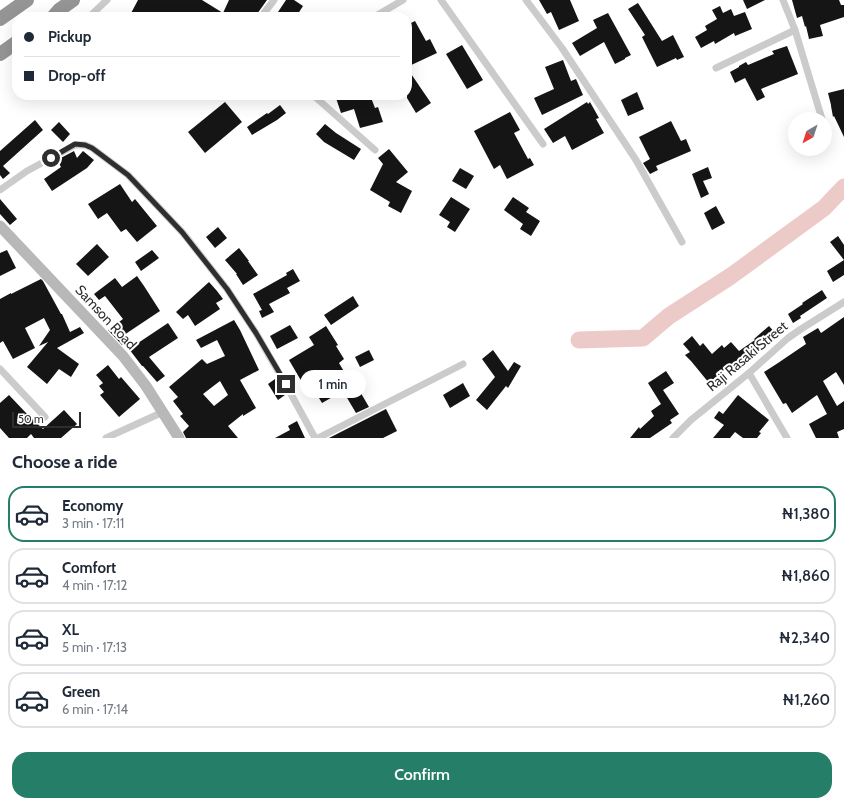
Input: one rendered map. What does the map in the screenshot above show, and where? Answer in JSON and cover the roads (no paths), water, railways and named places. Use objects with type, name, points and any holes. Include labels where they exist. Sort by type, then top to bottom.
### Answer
[{"type":"highway","points":[[0,19],[27,0]]},
{"type":"highway","points":[[57,12],[72,0]]},
{"type":"highway","points":[[1,53],[12,45]]},
{"type":"street","points":[[94,12],[107,0]]},
{"type":"street","points":[[265,12],[274,0]]},
{"type":"street","points":[[383,12],[403,0]]},
{"type":"street","points":[[441,0],[543,144]]},
{"type":"street","points":[[526,0],[562,48],[636,160],[682,242]]},
{"type":"street","points":[[783,0],[795,30],[820,112]]},
{"type":"street","points":[[716,68],[795,30]]},
{"type":"street","points":[[319,100],[375,150]]},
{"type":"street","points":[[0,190],[27,171],[75,144],[85,145],[92,148],[128,175],[182,232],[227,289],[256,333],[315,438]]},
{"type":"street","name":"Samson Road","points":[[0,226],[122,356],[146,386],[179,438]]},
{"type":"street","name":"Raji Rasaki Street","points":[[673,438],[690,420],[749,373],[788,338],[801,328],[844,302]]},
{"type":"street","points":[[318,438],[463,364]]},
{"type":"street","points":[[0,368],[45,417]]},
{"type":"street","points":[[749,373],[787,438]]},
{"type":"street","points":[[106,438],[163,412]]},
{"type":"waterway","points":[[579,340],[643,338],[669,316],[731,276],[824,208],[844,187]]}]
